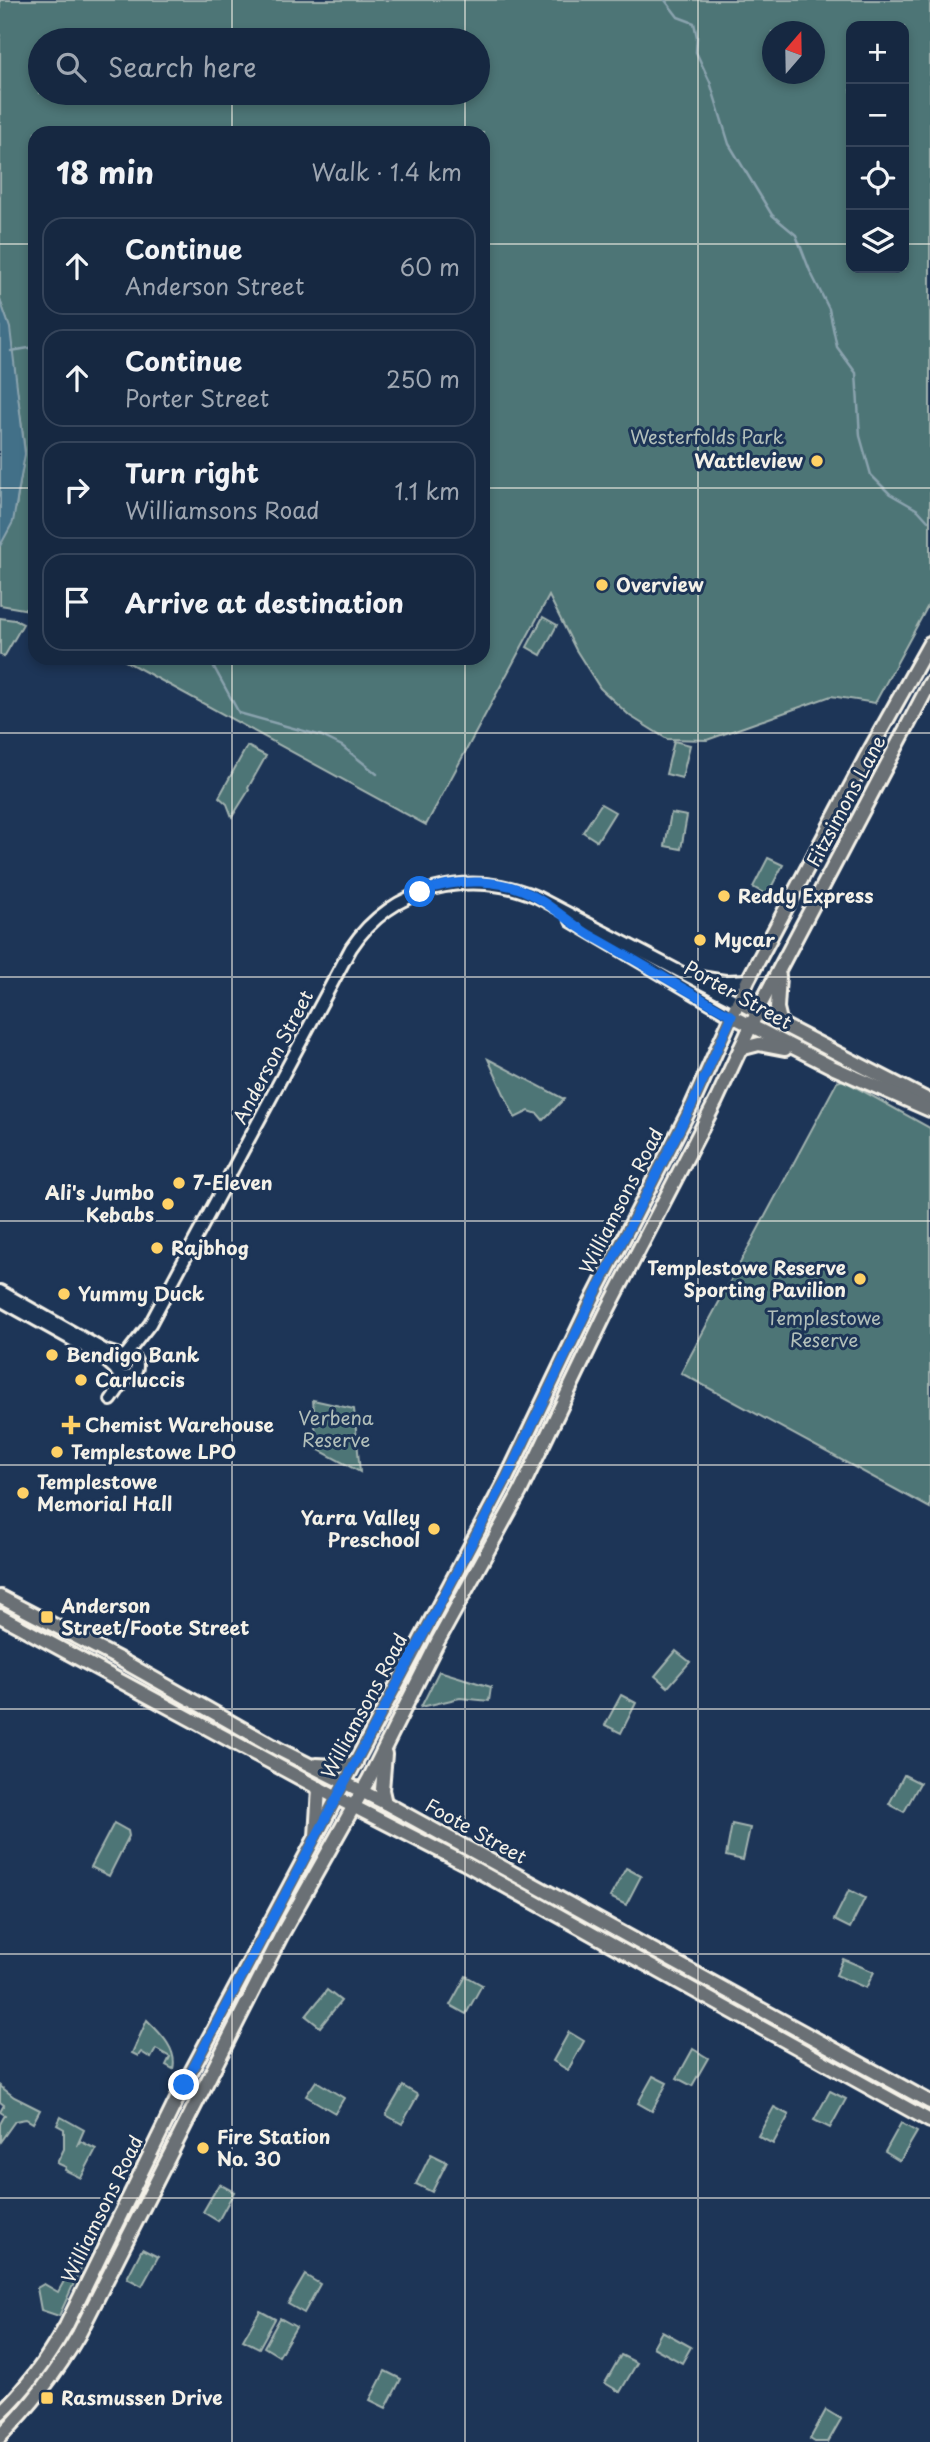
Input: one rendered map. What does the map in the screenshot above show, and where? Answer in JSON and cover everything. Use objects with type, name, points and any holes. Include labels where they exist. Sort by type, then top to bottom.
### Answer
[{"type":"main road","name":"Fitzsimons Lane","points":[[738,1002],[930,643]]},
{"type":"main road","name":"Fitzsimons Lane","points":[[740,1049],[779,969],[930,683]]},
{"type":"main road","points":[[879,735],[897,745]]},
{"type":"main road","name":"Anderson Street","points":[[136,1364],[150,1324],[356,941],[382,915],[420,892],[463,882],[488,883]]},
{"type":"main road","name":"Porter Street","points":[[488,883],[537,897],[930,1101]]},
{"type":"main road","name":"Porter Street","points":[[537,897],[585,932],[732,1016],[812,1058],[930,1110]]},
{"type":"main road","points":[[779,969],[777,1008],[781,1025]]},
{"type":"main road","points":[[684,974],[725,981],[748,980]]},
{"type":"main road","name":"Williamsons Road","points":[[0,2413],[30,2381],[54,2347],[184,2085],[507,1477],[589,1306],[692,1105],[738,1002]]},
{"type":"main road","points":[[740,1049],[759,1044],[772,1045],[812,1058]]},
{"type":"main road","name":"Williamsons Road","points":[[0,2437],[39,2394],[67,2354],[287,1925],[362,1792],[438,1641],[520,1492],[605,1315],[716,1101],[740,1049]]},
{"type":"main road","points":[[0,1291],[70,1335],[120,1373],[133,1374],[136,1364],[132,1358],[106,1351],[70,1335],[0,1300]]},
{"type":"main road","name":"Anderson Street","points":[[124,1356],[150,1324]]},
{"type":"main road","points":[[120,1373],[117,1360],[124,1356]]},
{"type":"main road","name":"Foote Street","points":[[0,1597],[305,1763],[385,1802],[930,2102]]},
{"type":"main road","name":"Foote Street","points":[[0,1616],[337,1798],[464,1863],[930,2121]]},
{"type":"main road","points":[[110,1674],[119,1660]]},
{"type":"main road","points":[[385,1802],[382,1790],[386,1746]]},
{"type":"main road","points":[[305,1763],[324,1766],[356,1763]]},
{"type":"main road","points":[[315,1840],[319,1788]]},
{"type":"main road","points":[[464,1863],[471,1850]]},
{"type":"main road","points":[[765,2031],[773,2016]]},
{"type":"main road","points":[[144,2166],[159,2174]]},
{"type":"green space","name":"Westerfolds Park","points":[[0,0],[930,0],[930,602],[875,703],[831,696],[707,740],[667,739],[630,716],[600,688],[576,650],[549,596],[426,825],[133,665],[490,665],[490,126],[28,126],[28,610],[0,605],[0,541],[16,507],[25,451],[8,323],[0,300]]},
{"type":"green space","points":[[543,617],[557,625],[541,655],[527,647]]},
{"type":"green space","points":[[0,618],[23,624],[4,657],[0,654]]},
{"type":"green space","points":[[674,741],[690,745],[682,778],[666,774]]},
{"type":"green space","points":[[247,746],[266,756],[232,817],[227,804],[219,797]]},
{"type":"green space","points":[[601,804],[615,812],[597,841],[583,832]]},
{"type":"green space","points":[[671,813],[687,816],[681,849],[665,846]]},
{"type":"green space","points":[[768,858],[783,865],[767,895],[753,887]]},
{"type":"green space","points":[[488,1059],[564,1099],[543,1120],[538,1114],[529,1111],[515,1118]]},
{"type":"green space","name":"Templestowe Reserve","points":[[843,1080],[930,1128],[930,1508],[681,1373],[837,1082]]},
{"type":"green space","name":"Verbena Reserve","points":[[313,1400],[354,1409],[360,1472],[317,1449]]},
{"type":"green space","points":[[676,1651],[690,1662],[668,1687],[655,1676]]},
{"type":"green space","points":[[439,1671],[491,1687],[489,1701],[460,1698],[421,1707]]},
{"type":"green space","points":[[621,1695],[636,1703],[621,1733],[605,1725]]},
{"type":"green space","points":[[904,1775],[920,1783],[904,1812],[889,1804]]},
{"type":"green space","points":[[114,1823],[128,1831],[129,1836],[109,1876],[91,1867]]},
{"type":"green space","points":[[732,1824],[750,1828],[743,1860],[726,1856]]},
{"type":"green space","points":[[626,1868],[641,1876],[626,1905],[610,1897]]},
{"type":"green space","points":[[849,1890],[865,1898],[850,1928],[834,1920]]},
{"type":"green space","points":[[843,1959],[874,1972],[866,1988],[836,1975]]},
{"type":"green space","points":[[466,1976],[482,1985],[466,2014],[450,2005]]},
{"type":"green space","points":[[327,1990],[341,2001],[320,2027],[306,2016]]},
{"type":"green space","points":[[147,2020],[170,2048],[173,2069],[166,2065],[170,2057],[156,2049],[151,2058],[141,2052],[138,2056],[132,2053]]},
{"type":"green space","points":[[569,2032],[584,2041],[568,2070],[553,2061]]},
{"type":"green space","points":[[693,2049],[708,2058],[692,2086],[677,2078]]},
{"type":"green space","points":[[653,2076],[667,2083],[652,2111],[638,2103]]},
{"type":"green space","points":[[316,2081],[344,2098],[335,2113],[306,2096]]},
{"type":"green space","points":[[0,2086],[14,2097],[40,2110],[33,2123],[26,2119],[15,2121],[0,2142],[0,2124],[5,2115],[0,2112],[4,2105],[0,2102]]},
{"type":"green space","points":[[403,2086],[418,2095],[402,2124],[386,2115]]},
{"type":"green space","points":[[830,2091],[846,2099],[830,2128],[814,2120]]},
{"type":"green space","points":[[774,2107],[789,2115],[773,2144],[758,2136]]},
{"type":"green space","points":[[61,2117],[84,2130],[77,2146],[80,2141],[96,2149],[81,2178],[57,2163],[64,2149],[64,2129],[57,2125]]},
{"type":"green space","points":[[901,2123],[917,2132],[900,2161],[885,2152]]},
{"type":"green space","points":[[431,2154],[447,2162],[432,2192],[416,2184]]},
{"type":"green space","points":[[219,2184],[234,2192],[218,2221],[203,2212]]},
{"type":"green space","points":[[142,2249],[158,2257],[142,2286],[127,2278]]},
{"type":"green space","points":[[77,2256],[85,2259],[59,2316],[41,2310],[37,2288],[44,2284],[58,2292],[68,2274],[73,2275]]},
{"type":"green space","points":[[305,2275],[320,2284],[304,2313],[288,2304]]},
{"type":"green space","points":[[260,2311],[275,2319],[259,2348],[243,2340]]},
{"type":"green space","points":[[280,2318],[296,2327],[279,2356],[264,2347]]},
{"type":"green space","points":[[662,2331],[691,2347],[682,2363],[653,2347]]},
{"type":"green space","points":[[621,2355],[637,2363],[620,2392],[605,2383]]},
{"type":"green space","points":[[385,2371],[401,2379],[386,2408],[370,2400]]},
{"type":"green space","points":[[826,2410],[841,2419],[828,2442],[815,2442],[810,2439]]},
{"type":"water","points":[[0,300],[10,328],[25,454],[13,522],[0,546]]},
{"type":"waterway","points":[[665,0],[678,17],[694,23],[696,52],[710,82],[729,144],[772,215],[796,235],[829,309],[837,347],[856,373],[860,436],[871,475],[890,494],[918,510],[928,521]]},
{"type":"waterway","points":[[11,351],[28,348]]},
{"type":"waterway","points":[[213,665],[239,713],[322,736],[342,746],[377,774]]},
{"type":"place","name":"Wattleview","points":[[817,461]]},
{"type":"place","name":"Overview","points":[[602,585]]},
{"type":"place","name":"Reddy Express","points":[[724,896]]},
{"type":"place","name":"Mycar","points":[[700,940]]},
{"type":"place","name":"7-Eleven","points":[[179,1183]]},
{"type":"place","name":"Ali's Jumbo Kebabs","points":[[168,1204]]},
{"type":"place","name":"Rajbhog","points":[[157,1248]]},
{"type":"place","name":"Templestowe Reserve Sporting Pavilion","points":[[860,1279]]},
{"type":"place","name":"Yummy Duck","points":[[64,1294]]},
{"type":"place","name":"Bendigo Bank","points":[[52,1355]]},
{"type":"place","name":"Carluccis","points":[[81,1380]]},
{"type":"place","name":"Chemist Warehouse","points":[[71,1425]]},
{"type":"place","name":"Templestowe LPO","points":[[57,1452]]},
{"type":"place","name":"Templestowe Memorial Hall","points":[[23,1493]]},
{"type":"place","name":"Yarra Valley Preschool","points":[[434,1529]]},
{"type":"place","name":"Anderson Street/Foote Street","points":[[47,1617]]},
{"type":"place","name":"Fire Station No. 30","points":[[203,2148]]},
{"type":"place","name":"Rasmussen Drive","points":[[47,2398]]},
{"type":"route","points":[[184,2085],[507,1477],[589,1306],[692,1105],[732,1016],[585,932],[530,894],[504,886],[472,882],[449,884],[420,892]]}]
